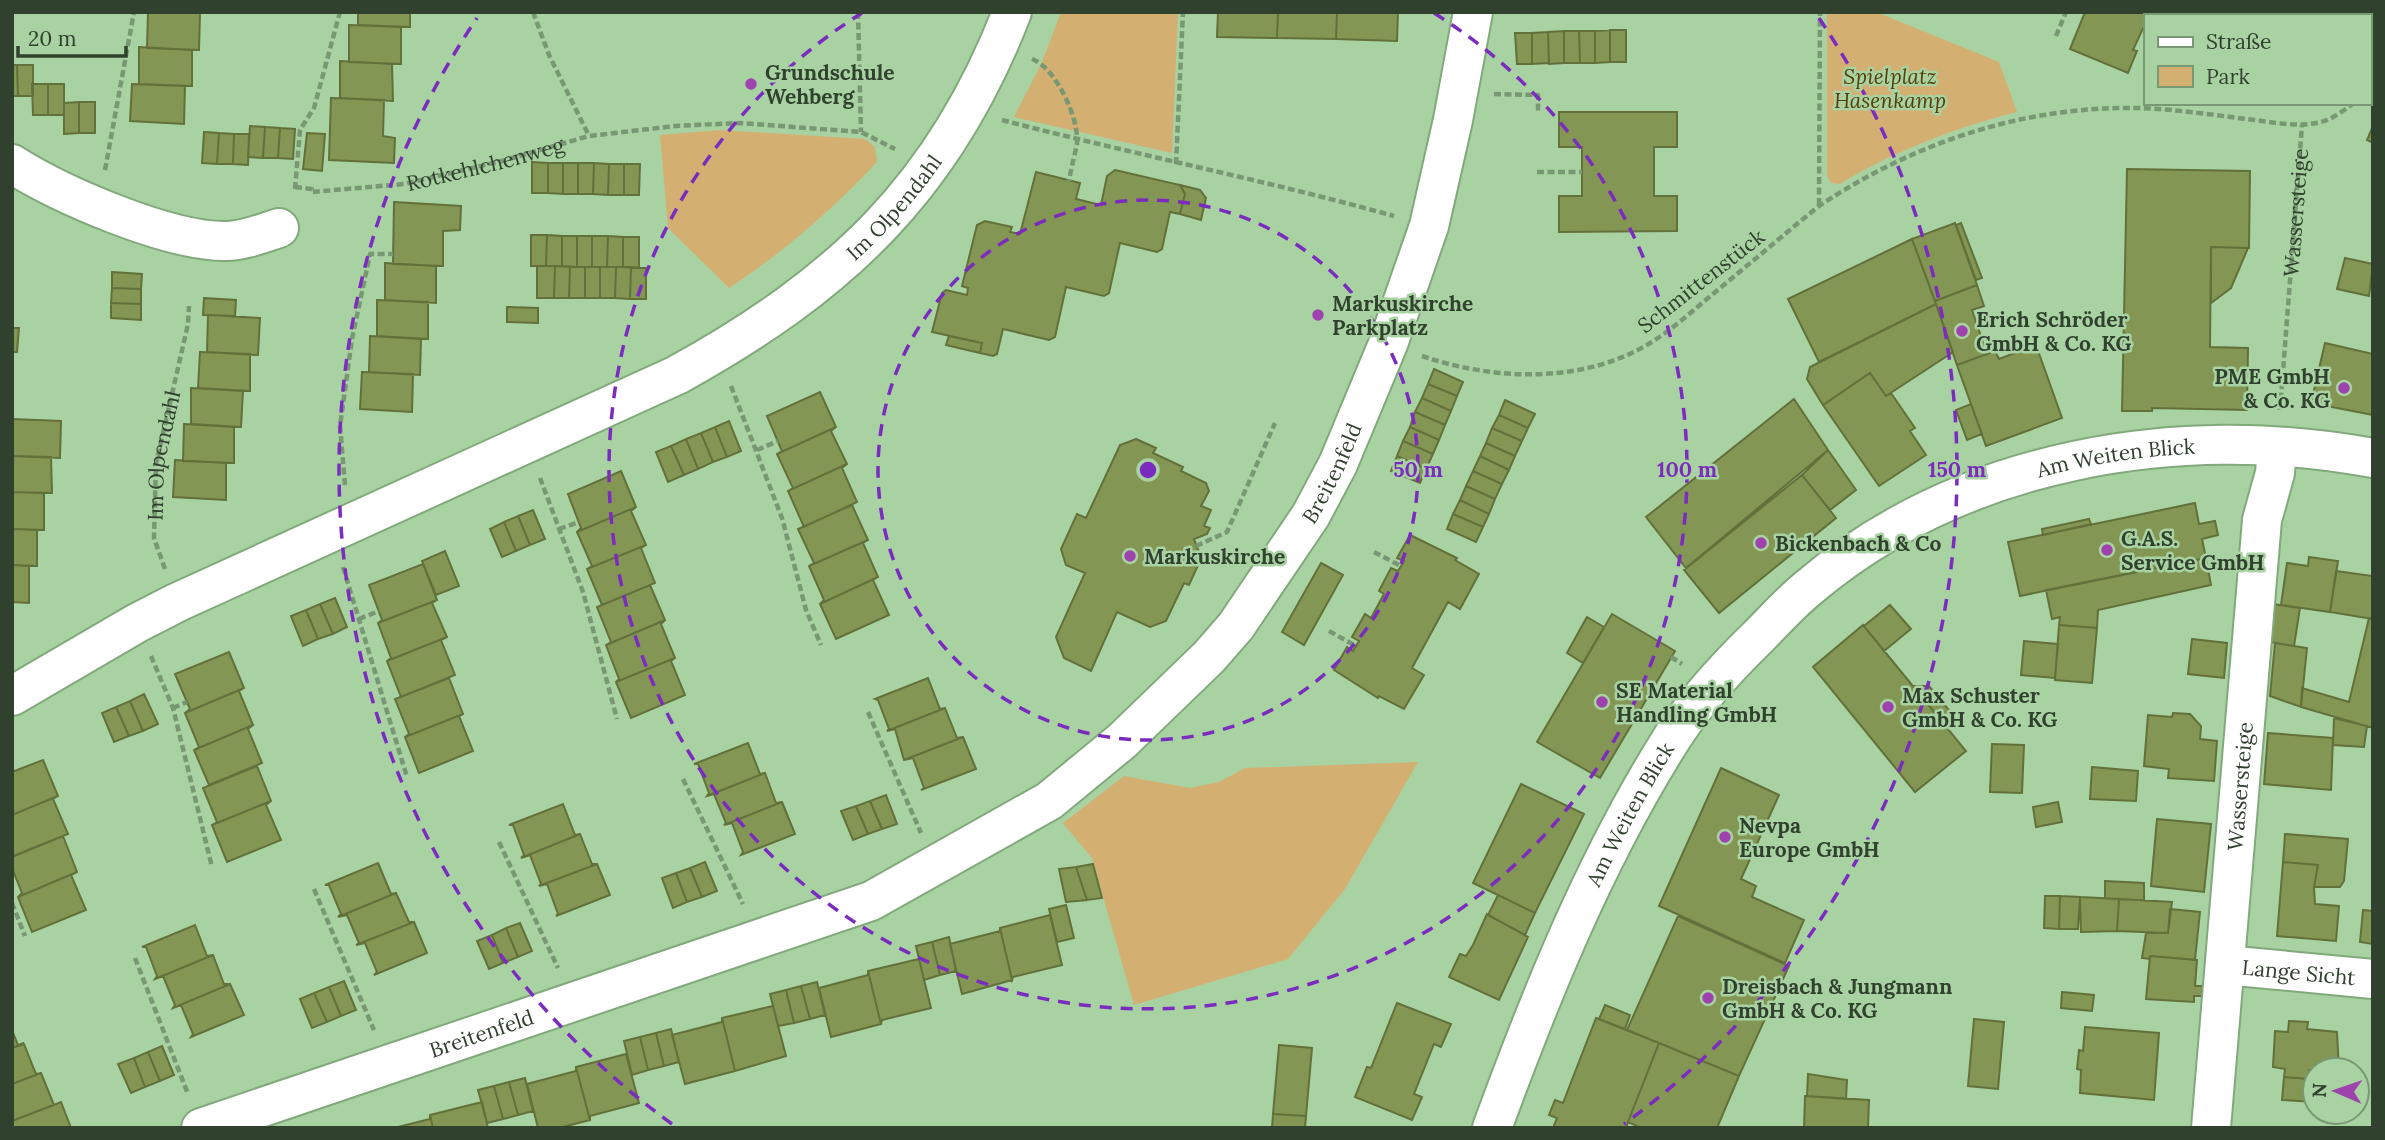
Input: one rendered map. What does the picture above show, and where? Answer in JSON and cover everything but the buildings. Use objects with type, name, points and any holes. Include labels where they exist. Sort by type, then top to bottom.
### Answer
[{"type":"street","name":"Breitenfeld","points":[[201,1128],[871,901],[1049,802],[1122,741],[1218,647],[1260,594],[1311,515],[1338,464],[1388,344],[1429,226],[1453,120],[1472,12]]},
{"type":"street","name":"Im Olpendahl","points":[[12,696],[178,602],[526,445],[677,375],[719,352],[796,300],[852,257],[891,218],[967,111],[1006,29]]},
{"type":"street","points":[[12,164],[98,206],[186,234],[228,241],[279,228]]},
{"type":"street","name":"Am Weiten Blick","points":[[1492,1128],[1527,1032],[1590,887],[1668,744],[1737,658],[1807,589],[1894,528],[1956,498],[2016,475],[2147,447],[2278,429],[2322,449],[2373,458]]},
{"type":"street","name":"Wassersteige","points":[[2211,1128],[2262,520],[2275,473],[2278,429]]},
{"type":"street","name":"Lange Sicht","points":[[2225,965],[2373,979]]},
{"type":"path","points":[[98,206],[134,12]]},
{"type":"path","name":"Rotkehlchenweg","points":[[340,12],[314,108],[300,130],[295,187],[312,189],[312,192],[404,184],[470,170],[589,136],[720,123],[861,132],[858,12]]},
{"type":"path","points":[[533,12],[549,55],[589,136]]},
{"type":"path","points":[[1176,164],[1183,12]]},
{"type":"path","points":[[1819,205],[1820,12]]},
{"type":"path","points":[[2056,36],[2066,12]]},
{"type":"path","points":[[1006,29],[1057,78],[1077,140],[1069,181]]},
{"type":"path","points":[[1497,94],[1538,95],[1538,112]]},
{"type":"path","points":[[2302,125],[2325,121],[2351,105]]},
{"type":"path","name":"Schmittenstück","points":[[1388,344],[1438,362],[1501,373],[1549,374],[1601,365],[1645,346],[1681,321],[1819,205],[1863,178],[1916,152],[1966,133],[2018,120],[2120,108],[2190,112],[2302,125]]},
{"type":"path","points":[[967,111],[1176,164],[1315,194],[1429,226]]},
{"type":"path","name":"Wassersteige","points":[[2278,429],[2302,125]]},
{"type":"path","points":[[1537,172],[1582,172]]},
{"type":"path","points":[[393,254],[370,254],[352,339],[340,426],[340,529],[359,619],[407,777]]},
{"type":"path","name":"Im Olpendahl","points":[[178,602],[153,538],[156,464],[188,324],[189,306]]},
{"type":"path","points":[[719,352],[782,518],[806,610],[821,645]]},
{"type":"path","points":[[1196,546],[1227,533],[1275,423]]},
{"type":"path","points":[[757,450],[778,441]]},
{"type":"path","points":[[526,445],[583,592],[617,719]]},
{"type":"path","points":[[559,530],[579,522]]},
{"type":"path","points":[[1374,552],[1401,566]]},
{"type":"path","points":[[359,619],[379,611]]},
{"type":"path","points":[[137,623],[173,708],[212,867]]},
{"type":"path","points":[[1329,631],[1356,646]]},
{"type":"path","points":[[173,708],[187,702]]},
{"type":"path","points":[[868,712],[936,867]]},
{"type":"path","points":[[683,779],[725,865],[757,941]]},
{"type":"path","points":[[499,842],[575,1002]]},
{"type":"path","points":[[314,889],[387,1065]]},
{"type":"path","points":[[12,903],[25,936]]},
{"type":"path","points":[[135,958],[201,1128]]},
{"type":"green space","points":[[1061,12],[1178,12],[1172,153],[1014,117],[1042,62]]},
{"type":"green space","name":"Spielplatz Hasenkamp","points":[[1827,12],[1876,12],[1999,62],[2017,112],[1926,142],[1882,161],[1840,184],[1831,183],[1827,175]]},
{"type":"green space","points":[[720,130],[865,139],[875,147],[877,162],[807,230],[729,288],[668,228],[660,135]]},
{"type":"green space","points":[[1418,762],[1345,889],[1288,959],[1134,1005],[1092,858],[1063,823],[1124,776],[1190,788],[1219,782],[1245,768]]},
{"type":"place","name":"Grundschule Wehberg","points":[[751,84]]},
{"type":"place","name":"Markuskirche Parkplatz","points":[[1318,315]]},
{"type":"place","name":"Erich Schröder GmbH & Co. KG","points":[[1962,331]]},
{"type":"place","name":"PME GmbH & Co. KG","points":[[2344,388]]},
{"type":"place","name":"Bickenbach & Co","points":[[1761,543]]},
{"type":"place","name":"G.A.S. Service GmbH","points":[[2107,550]]},
{"type":"place","name":"Markuskirche","points":[[1130,556]]},
{"type":"place","name":"SE Material Handling GmbH","points":[[1602,702]]},
{"type":"place","name":"Max Schuster GmbH & Co. KG","points":[[1888,707]]},
{"type":"place","name":"Nevpa Europe GmbH","points":[[1725,837]]},
{"type":"place","name":"Dreisbach & Jungmann GmbH & Co. KG","points":[[1708,998]]}]
